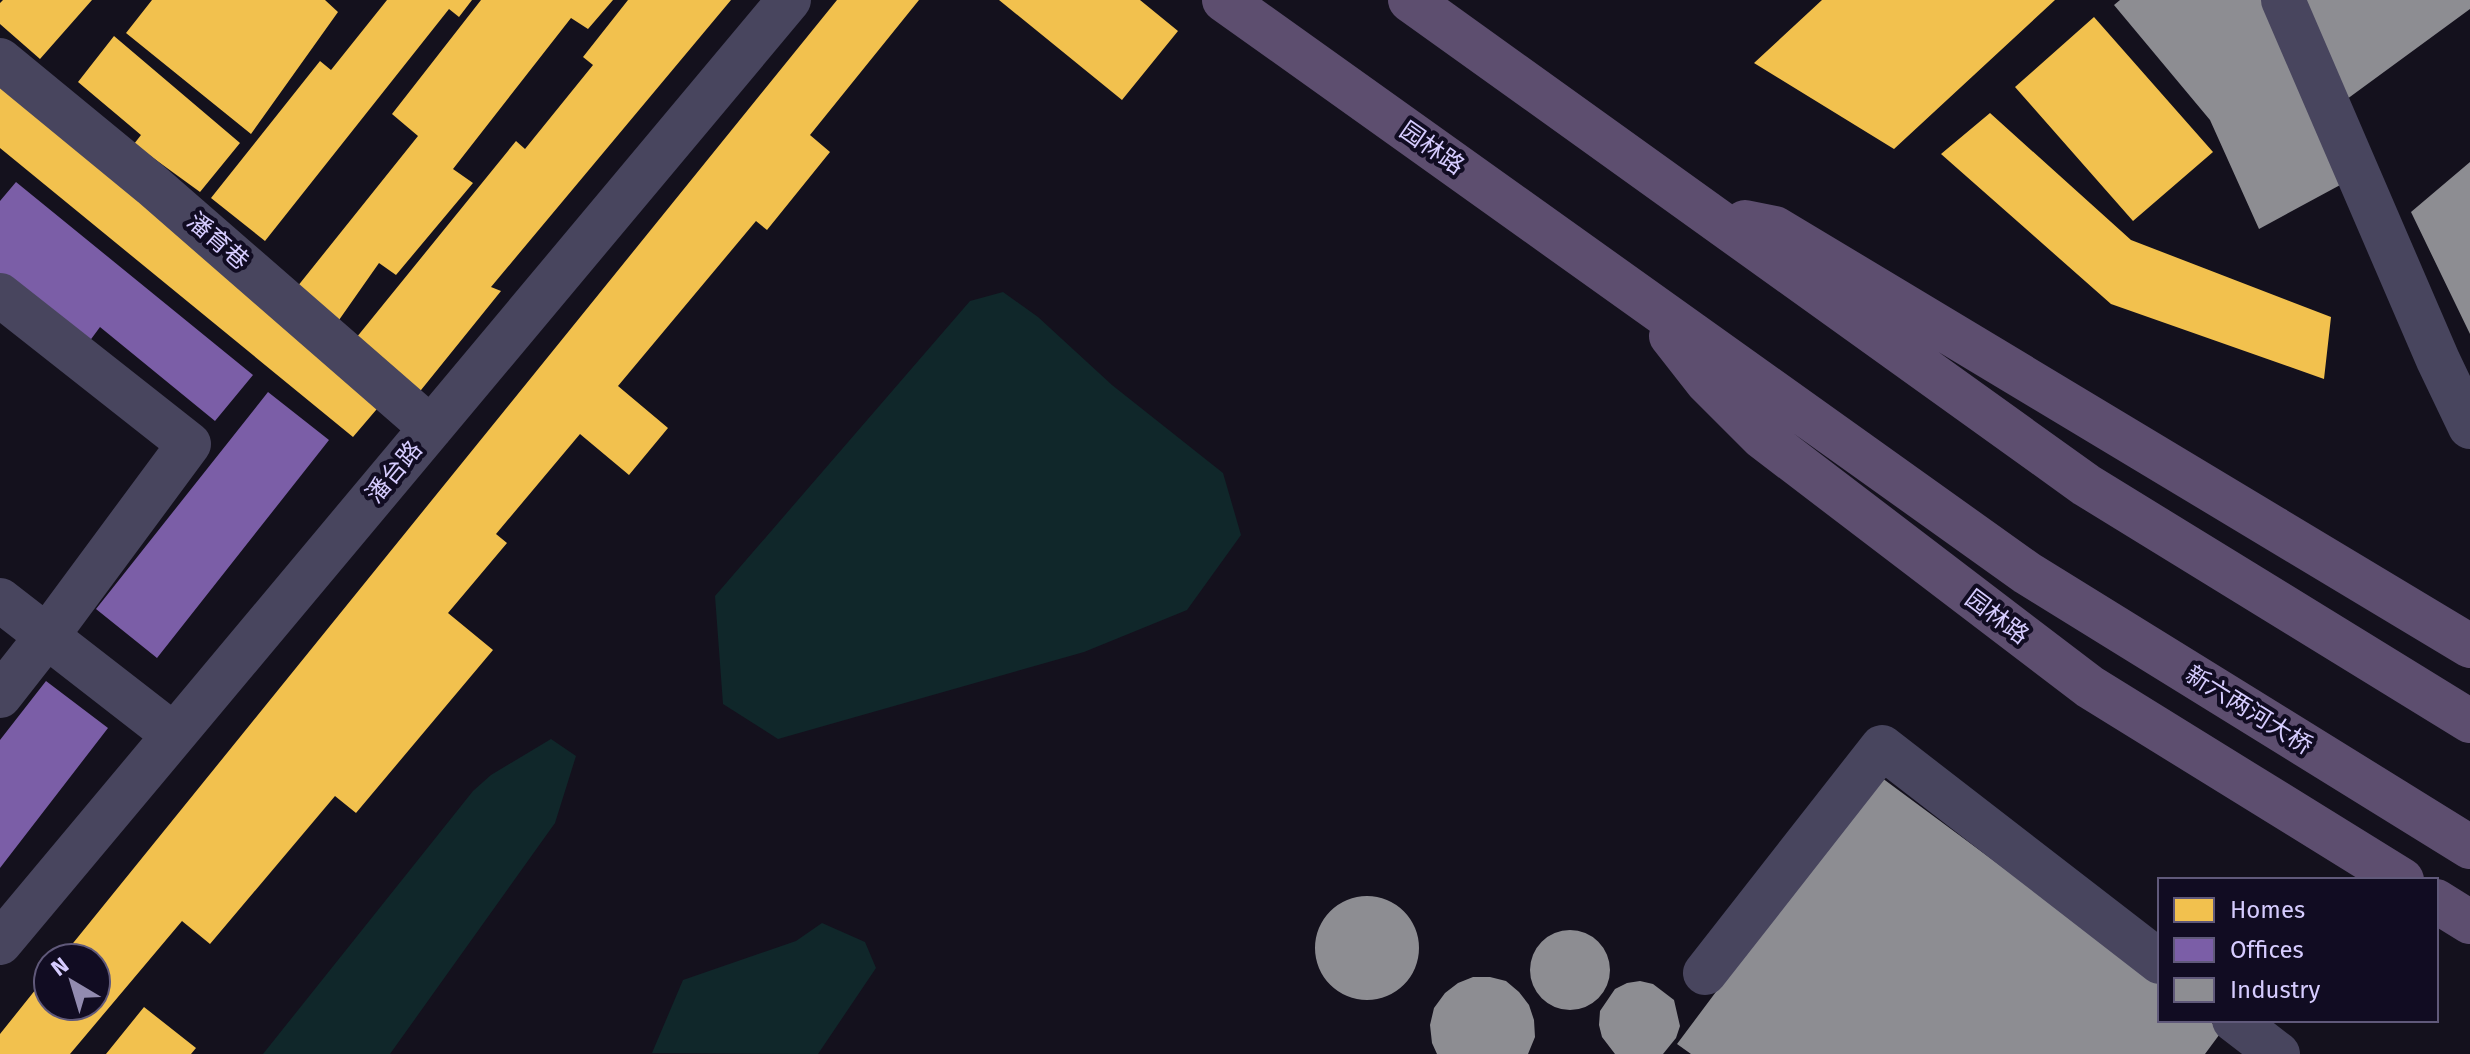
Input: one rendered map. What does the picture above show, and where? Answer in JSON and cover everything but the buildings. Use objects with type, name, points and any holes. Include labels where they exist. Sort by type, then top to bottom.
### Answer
[{"type":"main road","name":"园林路","points":[[1224,0],[2027,573]]},
{"type":"main road","points":[[1410,0],[2086,485],[2470,721]]},
{"type":"main road","points":[[1711,216],[1775,228],[2470,646]]},
{"type":"main road","name":"园林路","points":[[1640,297],[1707,382],[1762,437],[2090,687],[2399,878]]},
{"type":"main road","name":"新六两河大桥","points":[[2027,573],[2470,847]]},
{"type":"main road","points":[[2438,902],[2470,922]]},
{"type":"street","name":"潘台路","points":[[0,943],[789,0]]},
{"type":"street","points":[[2283,0],[2438,360],[2470,427]]},
{"type":"street","name":"潘育巷","points":[[0,60],[152,185],[431,428]]},
{"type":"street","points":[[0,295],[189,444],[0,696]]},
{"type":"street","points":[[0,600],[174,735]]},
{"type":"street","points":[[1705,973],[1882,747],[2158,960]]},
{"type":"street","points":[[2237,1022],[2278,1054]]},
{"type":"green space","points":[[1003,292],[1038,317],[1112,385],[1223,473],[1241,535],[1187,610],[1084,652],[778,739],[723,704],[715,596],[970,301]]},
{"type":"green space","points":[[551,739],[576,756],[555,823],[390,1054],[263,1054],[473,791],[491,775]]},
{"type":"green space","points":[[822,923],[865,942],[876,968],[818,1054],[652,1053],[683,980],[796,941]]}]
